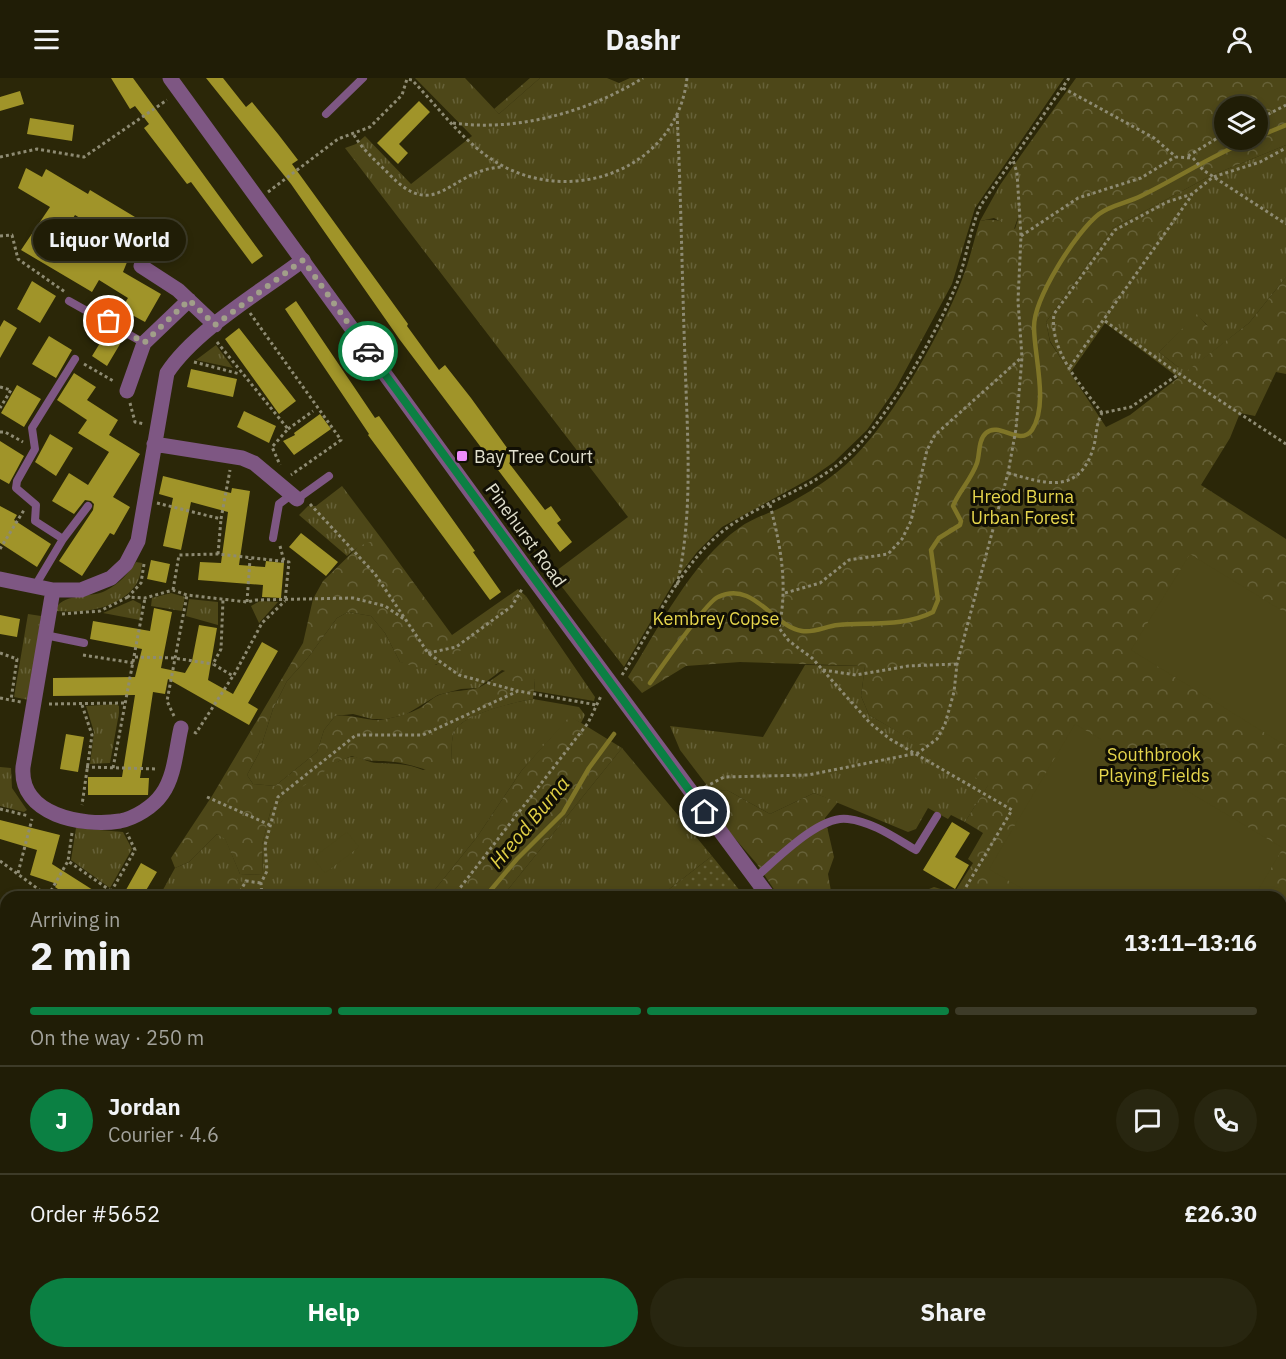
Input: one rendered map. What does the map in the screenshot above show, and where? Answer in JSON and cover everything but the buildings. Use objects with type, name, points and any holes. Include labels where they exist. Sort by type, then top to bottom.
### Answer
[{"type":"street","name":"Pinehurst Road","points":[[175,84],[260,198],[530,574],[765,891]]},
{"type":"street","points":[[0,579],[68,591],[92,587],[120,572],[138,541],[167,373],[181,352],[303,260]]},
{"type":"street","points":[[141,266],[189,300],[211,328]]},
{"type":"street","points":[[127,391],[144,343],[189,300]]},
{"type":"street","points":[[154,444],[233,457],[254,464],[294,497]]},
{"type":"street","points":[[53,590],[22,779],[28,796],[38,813],[81,819],[122,821],[153,804],[163,793],[172,771],[181,728]]},
{"type":"lane","points":[[326,114],[363,78]]},
{"type":"lane","points":[[69,300],[144,343]]},
{"type":"lane","points":[[63,539],[34,521],[36,505],[16,488],[16,481],[35,449],[32,428],[75,359]]},
{"type":"lane","points":[[273,538],[279,504],[329,476]]},
{"type":"lane","points":[[35,586],[63,539],[88,506]]},
{"type":"lane","points":[[45,635],[84,643]]},
{"type":"lane","points":[[755,878],[814,830],[834,820],[846,818],[873,826],[916,850],[937,816]]},
{"type":"path","points":[[260,198],[338,139],[354,135],[370,127],[402,95],[407,78],[412,80],[478,148],[504,167],[537,180],[561,183],[611,174],[627,167],[655,144],[677,113]]},
{"type":"path","points":[[453,123],[494,126],[529,123],[598,100],[643,78]]},
{"type":"path","points":[[676,587],[683,558],[686,521],[687,445],[677,113],[687,78]]},
{"type":"path","points":[[458,891],[588,723],[598,705],[602,691],[621,678],[676,587],[700,554],[733,524],[815,481],[841,462],[858,446],[891,405],[953,292],[972,226],[981,206],[1069,78]]},
{"type":"path","points":[[0,157],[37,149],[84,157],[153,111],[175,84]]},
{"type":"path","points":[[1063,88],[1119,121],[1154,138],[1176,157],[1182,159],[1214,140]]},
{"type":"path","points":[[1268,114],[1286,105]]},
{"type":"path","points":[[354,135],[398,184],[417,196],[435,195],[483,168],[504,167]]},
{"type":"path","points":[[1070,367],[1105,321],[1192,194],[1213,177],[1260,162],[1286,148]]},
{"type":"path","points":[[1188,156],[1213,177],[1286,224]]},
{"type":"path","points":[[1021,236],[1078,198],[1141,178],[1176,157]]},
{"type":"path","points":[[692,794],[724,777],[808,775],[918,753],[937,739],[945,724],[954,692],[957,664],[1008,473],[1016,429],[1022,357],[1018,301],[1021,236],[1017,173],[1013,159]]},
{"type":"path","points":[[1102,413],[1057,347],[1052,329],[1054,314],[1115,230],[1167,202],[1192,194]]},
{"type":"path","points":[[0,236],[12,235],[18,259],[64,290],[69,300]]},
{"type":"path","points":[[244,304],[341,440],[295,475],[283,473],[272,447],[288,429],[313,411]]},
{"type":"path","points":[[1105,321],[1179,374],[1286,444]]},
{"type":"path","points":[[211,328],[242,374],[288,429]]},
{"type":"path","points":[[181,352],[192,361],[242,374]]},
{"type":"path","points":[[785,593],[820,583],[849,560],[888,554],[902,539],[911,521],[927,450],[935,435],[1022,357]]},
{"type":"path","points":[[75,359],[105,375],[127,391],[135,422],[157,426]]},
{"type":"path","points":[[1102,413],[1131,407],[1179,374]]},
{"type":"path","points":[[0,387],[4,386],[11,390],[0,408]]},
{"type":"path","points":[[1008,473],[1060,484],[1074,478],[1093,448],[1098,421],[1102,413]]},
{"type":"path","points":[[0,432],[5,432],[35,449]]},
{"type":"path","points":[[218,554],[221,519],[233,457]]},
{"type":"path","points":[[294,497],[311,505],[375,574],[428,653],[459,675],[518,691],[598,705]]},
{"type":"path","points":[[0,549],[32,500]]},
{"type":"path","points":[[144,500],[221,519]]},
{"type":"path","points":[[770,506],[778,536],[785,593],[779,628],[789,641],[822,669],[870,723],[890,739],[918,753],[1012,810],[964,891]]},
{"type":"path","points":[[273,538],[283,549],[284,561]]},
{"type":"path","points":[[172,590],[179,555],[218,554],[289,562],[285,601],[262,623],[228,685],[196,732],[181,728],[167,701],[187,595]]},
{"type":"path","points":[[247,602],[250,559]]},
{"type":"path","points":[[49,614],[77,615],[100,611],[128,597],[141,583],[144,563]]},
{"type":"path","points":[[428,653],[456,647],[512,606],[530,574]]},
{"type":"path","points":[[128,597],[145,597],[172,590],[187,595],[247,602],[352,598],[385,606],[407,621]]},
{"type":"path","points":[[113,768],[145,597]]},
{"type":"path","points":[[213,664],[221,648],[223,600]]},
{"type":"path","points":[[84,643],[83,656],[134,663]]},
{"type":"path","points":[[0,653],[17,659],[11,700]]},
{"type":"path","points":[[135,657],[174,658],[213,664],[233,676]]},
{"type":"path","points":[[822,669],[856,675],[908,666],[957,664]]},
{"type":"path","points":[[262,891],[261,883],[267,871],[265,845],[278,797],[356,735],[423,735],[518,691]]},
{"type":"path","points":[[0,698],[34,704],[125,703]]},
{"type":"path","points":[[51,891],[68,861],[73,824],[80,825],[81,819],[92,735],[82,705]]},
{"type":"path","points":[[86,767],[147,770],[153,768],[172,771]]},
{"type":"path","points":[[207,797],[270,825]]},
{"type":"path","points":[[0,809],[38,813],[18,874]]},
{"type":"path","points":[[68,861],[111,891],[135,850],[122,821]]},
{"type":"path","points":[[0,861],[40,891]]},
{"type":"path","points":[[240,891],[246,881],[261,883]]},
{"type":"green space","points":[[415,78],[465,78],[499,114],[540,78],[607,78],[619,83],[630,78],[1064,78],[975,208],[952,284],[896,388],[867,430],[834,462],[811,478],[722,527],[697,552],[674,582],[624,667],[552,574],[628,517],[345,148],[356,144],[365,136],[411,184],[472,136]]},
{"type":"green space","points":[[530,78],[540,78],[499,114],[494,109]]},
{"type":"green space","points":[[1076,78],[1286,78],[1286,145],[1210,176],[1113,228],[1046,322],[1050,342],[1106,427],[1130,415],[1249,323],[1286,277],[1286,374],[1276,372],[1255,416],[1240,413],[1230,438],[1201,485],[1286,539],[1286,891],[955,891],[973,863],[968,859],[983,833],[965,822],[988,785],[869,715],[861,696],[865,666],[740,662],[686,666],[642,693],[628,677],[677,597],[706,558],[722,542],[754,519],[790,503],[829,478],[855,456],[886,419],[916,372],[943,322],[963,277],[980,221],[998,220],[1015,229],[1021,209],[1021,155]]},
{"type":"green space","points":[[1286,145],[1286,277],[1249,323],[1179,378],[1105,323],[1070,373],[1050,341],[1046,322],[1113,228],[1210,176]],"holes":[[[1197,315],[1207,325],[1178,367],[1159,352]]]},
{"type":"green space","points":[[1021,155],[1021,209],[1014,229],[994,218],[980,221],[1000,185]]},
{"type":"green space","points":[[1146,215],[1161,219],[1162,231],[1083,351],[1073,355],[1062,350],[1057,337],[1059,310],[1115,233]]},
{"type":"green space","points":[[1197,314],[1215,335],[1178,367],[1159,352]]},
{"type":"green space","points":[[216,345],[233,368],[196,360]]},
{"type":"green space","points":[[342,486],[384,542],[364,545],[347,556],[299,515],[308,506],[316,506]]},
{"type":"green space","points":[[370,542],[384,542],[452,635],[518,589],[526,596],[491,627],[448,659],[422,668],[400,662],[385,633],[371,616],[348,612],[337,618],[307,659],[287,681],[273,709],[259,753],[247,775],[253,784],[275,786],[317,752],[324,730],[335,716],[379,720],[398,716],[420,708],[439,695],[480,687],[506,670],[512,669],[526,673],[535,680],[533,699],[489,710],[459,726],[453,735],[451,761],[438,772],[401,763],[352,756],[339,761],[271,809],[262,845],[263,875],[240,874],[225,839],[217,834],[189,862],[175,868],[171,858],[212,796],[303,643],[313,599],[323,581],[359,546]]},
{"type":"green space","points":[[1190,554],[1286,613],[1286,746],[1131,650]]},
{"type":"green space","points":[[136,562],[142,563],[138,581],[128,594],[119,600],[88,610],[55,611],[63,601],[99,593],[110,588],[130,571]]},
{"type":"green space","points":[[171,593],[185,597],[182,611],[151,606],[152,598]]},
{"type":"green space","points":[[526,596],[595,697],[594,701],[534,691],[535,680],[502,670],[478,688],[461,689],[438,695],[405,715],[386,719],[372,719],[353,714],[335,716],[324,730],[317,752],[275,786],[253,784],[247,775],[259,753],[273,709],[287,681],[307,659],[337,618],[348,612],[371,616],[385,633],[400,662],[436,665],[459,650]]},
{"type":"green space","points":[[189,599],[218,602],[218,625],[186,616]]},
{"type":"green space","points":[[133,600],[141,604],[140,620],[103,613]]},
{"type":"green space","points":[[260,601],[278,602],[259,623],[251,606]]},
{"type":"green space","points":[[28,614],[41,616],[29,700],[14,697]]},
{"type":"green space","points":[[805,665],[865,666],[861,696],[869,715],[989,784],[965,822],[951,815],[948,819],[928,808],[916,829],[908,832],[814,793],[770,814],[727,790],[712,792],[680,750],[670,726],[763,737]]},
{"type":"green space","points":[[533,699],[579,707],[585,715],[581,723],[570,717],[522,770],[477,837],[434,891],[162,891],[175,868],[189,862],[217,834],[225,838],[240,874],[263,875],[262,845],[271,809],[310,780],[332,765],[350,757],[374,763],[406,765],[423,770],[451,761],[453,735],[459,726],[477,714]]},
{"type":"green space","points":[[116,704],[119,706],[119,713],[110,763],[90,764],[94,732],[86,706]]},
{"type":"green space","points":[[570,716],[622,748],[507,891],[434,891],[477,837],[522,770]]},
{"type":"green space","points":[[1075,724],[1283,848],[1258,891],[1026,891],[989,869]]},
{"type":"green space","points":[[622,748],[712,856],[667,891],[507,891]]},
{"type":"green space","points":[[0,767],[11,768],[12,788],[27,810],[24,812],[0,806]]},
{"type":"green space","points":[[727,790],[770,814],[814,793],[838,802],[825,818],[834,857],[828,874],[831,891],[775,891],[757,864],[719,820],[712,792]]},
{"type":"green space","points":[[76,828],[123,832],[132,849],[110,888],[71,860]]},
{"type":"green space","points":[[347,832],[359,847],[325,873],[313,858]]},
{"type":"green space","points":[[712,856],[740,891],[667,891]]},
{"type":"green space","points":[[220,870],[244,883],[239,891],[209,891]]},
{"type":"green space","points":[[934,887],[947,891],[924,891]]},
{"type":"waterway","name":"Hreod Burna","points":[[1268,132],[1286,125]]},
{"type":"waterway","name":"Hreod Burna","points":[[650,683],[712,601],[731,593],[742,594],[752,599],[781,621],[802,631],[838,625],[898,622],[933,612],[938,600],[931,550],[939,538],[960,525],[961,521],[953,506],[974,469],[983,436],[991,430],[1027,435],[1037,419],[1040,394],[1034,327],[1036,315],[1049,283],[1068,250],[1099,214],[1141,196],[1228,150]]},
{"type":"waterway","name":"Hreod Burna","points":[[490,891],[517,859],[563,813],[589,768],[614,734]]},
{"type":"way so far","points":[[109,321],[144,343],[189,300],[215,325],[303,260],[368,351]]},
{"type":"place","name":"Liquor World","points":[[109,321]]},
{"type":"place","name":"Bay Tree Court","points":[[462,456]]},
{"type":"route","points":[[368,351],[705,812]]},
{"type":"park label","name":"Hreod Burna Urban Forest","points":[[1023,506]]},
{"type":"park label","name":"Kembrey Copse","points":[[716,618]]},
{"type":"park label","name":"Southbrook Playing Fields","points":[[1154,764]]}]
